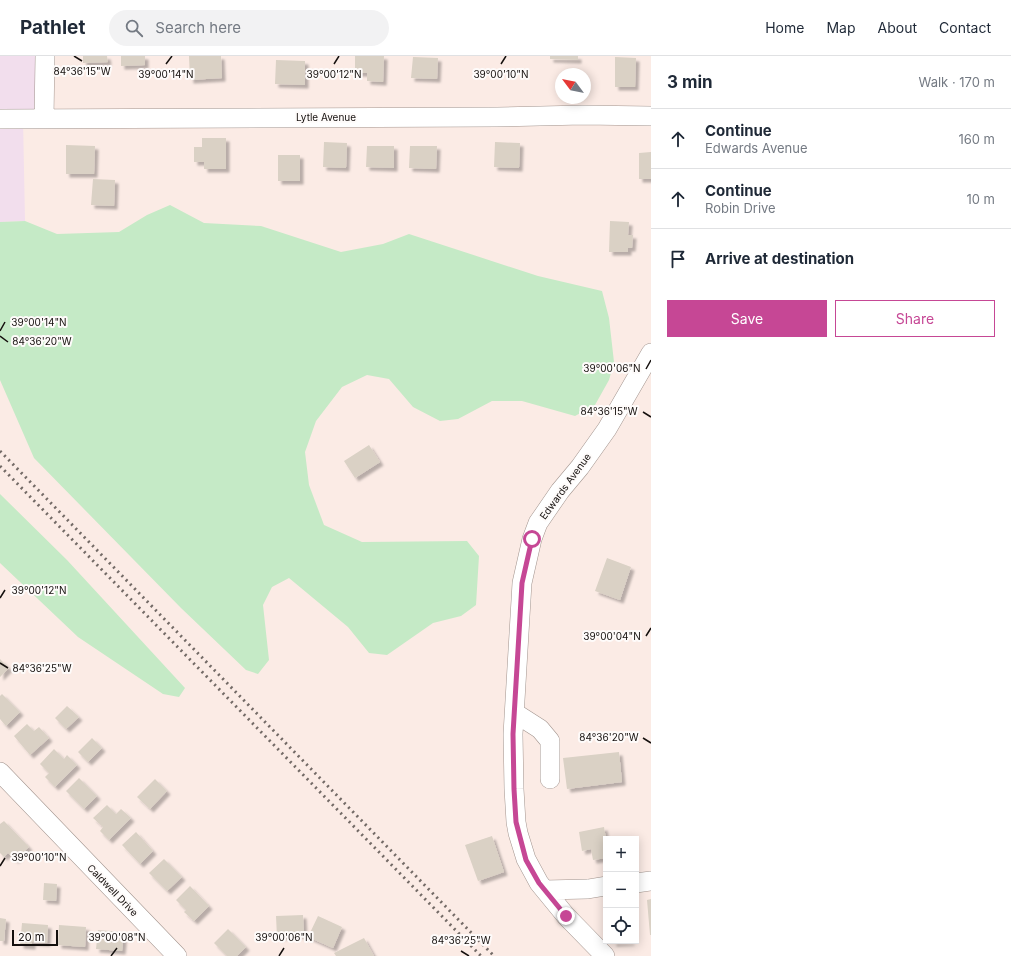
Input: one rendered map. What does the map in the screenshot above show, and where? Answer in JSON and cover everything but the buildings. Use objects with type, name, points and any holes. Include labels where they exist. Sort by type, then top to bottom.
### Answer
[{"type":"street","points":[[44,119],[45,56]]},
{"type":"street","name":"Lytle Avenue","points":[[0,119],[497,117],[583,115],[651,116]]},
{"type":"street","name":"Edwards Avenue","points":[[605,956],[566,916],[539,883],[526,860],[516,822],[513,734],[522,583],[532,539],[538,523],[560,491],[580,467],[607,429],[651,353]]},
{"type":"street","points":[[514,713],[540,729],[550,741],[550,779]]},
{"type":"street","name":"Caldwell Drive","points":[[0,772],[177,956]]},
{"type":"street","points":[[639,883],[651,881]]},
{"type":"street","points":[[545,890],[603,886]]},
{"type":"shaded area","points":[[0,56],[45,56],[44,119],[23,119],[25,221],[0,222]]},
{"type":"green space","points":[[170,205],[204,223],[261,226],[341,252],[383,244],[409,234],[538,276],[602,291],[609,318],[614,362],[609,380],[595,405],[575,416],[522,401],[492,401],[458,419],[440,421],[413,407],[389,379],[367,375],[342,387],[316,421],[305,452],[309,485],[324,525],[362,542],[467,541],[479,556],[476,605],[461,616],[433,623],[387,655],[369,653],[348,627],[289,578],[272,587],[263,605],[269,660],[258,674],[246,670],[181,608],[34,458],[0,380],[0,222],[25,221],[57,234],[119,232],[147,215]]},
{"type":"green space","points":[[0,494],[67,560],[185,688],[179,697],[163,694],[78,637],[0,563]]},
{"type":"railway","points":[[0,451],[494,956]]},
{"type":"railway","points":[[0,466],[481,956]]},
{"type":"route","points":[[532,539],[522,583],[513,734],[516,822],[526,860],[539,883],[566,916]]}]
